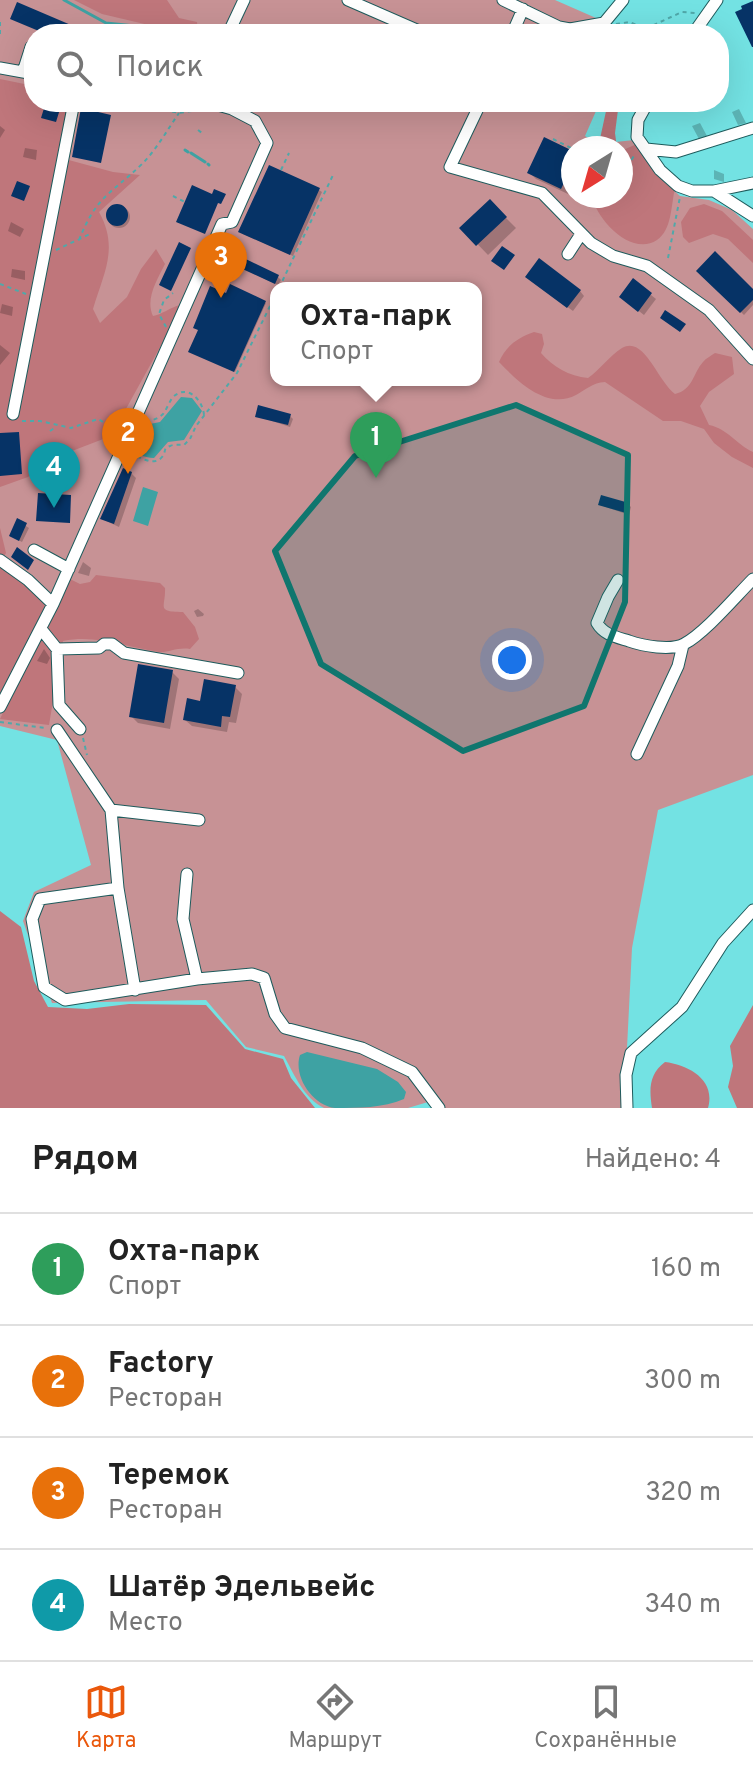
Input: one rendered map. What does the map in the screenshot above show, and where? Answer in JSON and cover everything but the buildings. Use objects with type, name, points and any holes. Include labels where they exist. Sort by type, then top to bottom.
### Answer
[{"type":"street","points":[[233,24],[244,0]]},
{"type":"street","points":[[348,0],[403,24]]},
{"type":"street","points":[[503,0],[553,24]]},
{"type":"street","points":[[596,24],[606,22],[623,0]]},
{"type":"street","points":[[700,24],[717,0]]},
{"type":"street","points":[[516,24],[523,9]]},
{"type":"street","points":[[0,68],[24,72]]},
{"type":"street","points":[[13,414],[72,112]]},
{"type":"street","points":[[0,707],[41,629],[127,448],[172,335],[222,224],[232,222],[267,143],[255,121],[238,112]]},
{"type":"street","points":[[476,112],[450,167],[542,193],[581,234],[613,256],[647,266],[709,310],[753,359]]},
{"type":"street","points":[[642,112],[638,120],[637,137],[660,170],[682,188],[714,191],[753,183]]},
{"type":"street","points":[[643,146],[676,152],[753,128]]},
{"type":"street","points":[[714,191],[753,216]]},
{"type":"street","points":[[568,254],[581,234]]},
{"type":"street","points":[[34,550],[69,569]]},
{"type":"street","points":[[0,560],[28,580],[53,604]]},
{"type":"street","points":[[637,754],[678,666],[683,645],[753,579]]},
{"type":"street","points":[[618,580],[599,616],[597,623],[601,629],[638,644],[683,645]]},
{"type":"street","points":[[41,629],[57,649],[59,705],[80,729]]},
{"type":"street","points":[[57,649],[99,648],[112,644],[124,653],[238,673]]},
{"type":"street","points":[[57,730],[111,810],[118,888],[135,990]]},
{"type":"street","points":[[111,810],[199,820]]},
{"type":"street","points":[[187,874],[183,919],[197,979]]},
{"type":"street","points":[[118,888],[40,899],[32,919],[44,987],[65,1000],[197,979],[252,974],[264,978],[275,1014],[285,1028],[362,1048],[412,1072],[439,1108]]},
{"type":"street","points":[[627,1108],[626,1075],[631,1053],[682,1007],[723,943],[753,910]]},
{"type":"path","points":[[656,24],[682,12],[705,17]]},
{"type":"path","points":[[0,22],[1,35]]},
{"type":"path","points":[[606,22],[614,24]]},
{"type":"path","points":[[174,112],[183,112]]},
{"type":"path","points":[[79,240],[98,202],[141,165],[179,113]]},
{"type":"path","points":[[198,130],[202,133]]},
{"type":"path","points":[[553,139],[561,143]]},
{"type":"path","points":[[633,160],[643,146]]},
{"type":"path","points":[[281,170],[289,153]]},
{"type":"path","points":[[282,282],[334,173]]},
{"type":"path","points":[[668,258],[682,188]]},
{"type":"path","points":[[173,196],[185,202]]},
{"type":"path","points":[[43,254],[90,234]]},
{"type":"path","points":[[0,284],[35,297]]},
{"type":"path","points":[[172,335],[160,321],[159,314],[164,300],[173,293]]},
{"type":"path","points":[[13,414],[24,422],[40,421],[57,426],[81,426],[98,419],[115,428],[127,448],[147,461],[160,460],[168,447],[184,445],[190,439],[204,415],[237,373],[270,306]]},
{"type":"path","points":[[143,423],[162,416],[174,396],[180,393],[192,394],[200,400],[204,415]]},
{"type":"path","points":[[50,431],[57,426]]},
{"type":"path","points":[[0,722],[57,730]]},
{"type":"path","points":[[80,729],[89,761]]},
{"type":"highlighted area","points":[[516,405],[628,455],[625,602],[584,706],[463,751],[321,664],[275,551],[355,456]]},
{"type":"shaded area","points":[[0,0],[555,0],[610,24],[24,24],[24,112],[596,112],[585,136],[561,136],[561,208],[633,208],[634,140],[664,181],[680,196],[709,200],[732,210],[753,229],[753,775],[658,810],[632,948],[624,1108],[439,1108],[428,1102],[408,1108],[324,1108],[305,1092],[284,1056],[246,1047],[206,1000],[52,1003],[23,921],[34,892],[91,865],[57,740],[0,726]]},
{"type":"shaded area","points":[[74,0],[167,0],[179,18],[197,24],[144,24],[102,14]]},
{"type":"shaded area","points":[[0,79],[24,84],[24,112],[70,112],[65,159],[113,172],[140,175],[99,212],[105,225],[109,249],[93,309],[100,323],[127,297],[141,269],[156,249],[165,264],[151,296],[153,316],[180,305],[111,436],[72,451],[43,465],[28,477],[0,487]]},
{"type":"shaded area","points":[[606,112],[618,112],[615,136],[601,136]]},
{"type":"shaded area","points":[[639,143],[675,188],[666,230],[657,240],[647,244],[636,244],[616,233],[596,208],[633,208],[633,146]]},
{"type":"shaded area","points":[[704,204],[722,211],[753,240],[753,263],[728,239],[713,234],[689,243],[683,237],[681,222],[690,208]]},
{"type":"shaded area","points":[[534,332],[542,334],[544,344],[541,353],[551,363],[581,377],[588,378],[622,348],[637,348],[675,394],[686,389],[704,361],[715,353],[732,357],[734,374],[709,392],[700,406],[709,425],[722,430],[753,452],[753,468],[714,443],[704,429],[681,421],[663,421],[605,382],[565,399],[554,399],[534,392],[499,362],[513,343]]},
{"type":"shaded area","points":[[0,528],[6,553],[0,563]]},
{"type":"shaded area","points":[[0,563],[53,604],[66,577],[80,584],[90,582],[96,575],[160,583],[165,588],[165,609],[183,612],[195,627],[199,639],[190,649],[162,652],[99,640],[63,641],[49,725],[0,719],[38,637],[0,703]]},
{"type":"shaded area","points":[[0,911],[21,927],[34,981],[48,1007],[87,1009],[129,1004],[206,1005],[245,1049],[283,1059],[291,1078],[315,1108],[0,1108]]},
{"type":"shaded area","points":[[753,1005],[753,1108],[737,1108],[728,1087],[733,1066],[730,1046]]},
{"type":"shaded area","points":[[665,1062],[691,1070],[704,1082],[708,1089],[708,1108],[652,1108],[651,1082]]},
{"type":"water","points":[[181,397],[192,398],[202,411],[184,440],[168,442],[154,458],[136,452],[129,443],[134,435],[150,424],[160,422]]},
{"type":"water","points":[[143,487],[158,492],[148,526],[133,521]]},
{"type":"water","points":[[307,1052],[377,1069],[398,1082],[406,1092],[404,1099],[370,1107],[327,1106],[306,1088],[299,1072],[300,1055]]},
{"type":"waterway","points":[[64,0],[106,23],[116,24]]},
{"type":"waterway","points":[[191,153],[205,162]]},
{"type":"place","name":"Теремок","points":[[221,298]]},
{"type":"place","name":"Factory","points":[[128,474]]},
{"type":"place","name":"Охта-парк","points":[[376,478]]},
{"type":"place","name":"Шатёр Эдельвейс","points":[[54,508]]}]
